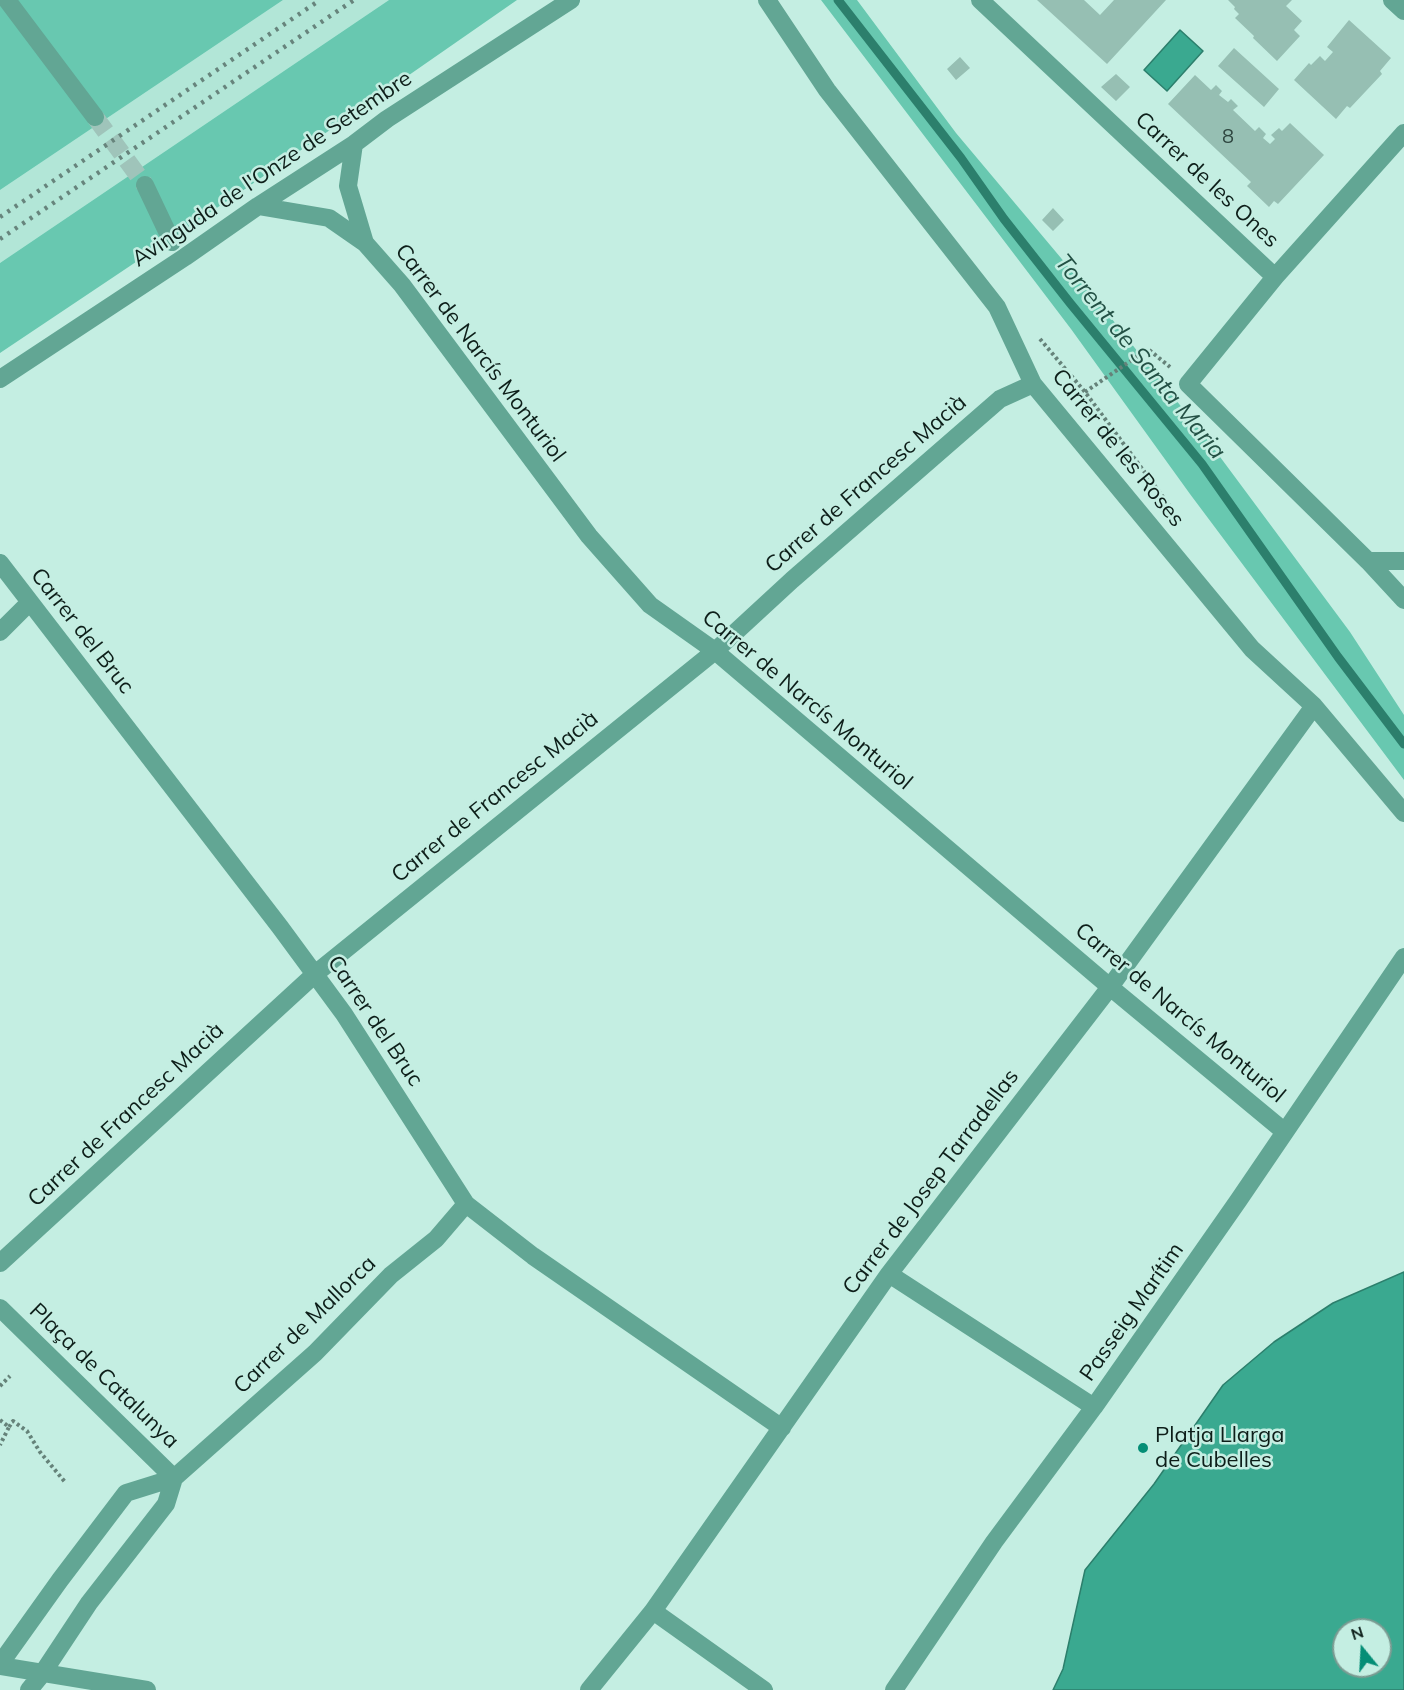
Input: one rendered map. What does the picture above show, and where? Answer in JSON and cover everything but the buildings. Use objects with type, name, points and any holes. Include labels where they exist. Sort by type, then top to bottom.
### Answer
[{"type":"street","points":[[7,0],[95,117]]},
{"type":"street","name":"Avinguda de l'Onze de Setembre","points":[[0,379],[354,144],[387,119],[571,0]]},
{"type":"street","name":"Carrer de les Roses","points":[[767,0],[827,90],[997,306],[1033,384],[1252,649],[1314,706],[1404,813]]},
{"type":"street","name":"Carrer de les Ones","points":[[980,0],[1275,277],[1188,384],[1368,561],[1404,600]]},
{"type":"street","points":[[1392,0],[1404,11]]},
{"type":"street","points":[[1275,277],[1404,133]]},
{"type":"street","name":"Carrer de Narcís Monturiol","points":[[354,144],[348,186],[365,243]]},
{"type":"street","points":[[145,185],[172,242]]},
{"type":"street","name":"Carrer de Narcís Monturiol","points":[[258,206],[329,218],[365,243],[402,285],[589,536],[650,605],[715,651],[1110,987],[1285,1132]]},
{"type":"street","name":"Carrer de Francesc Macià","points":[[0,1263],[315,974],[715,651],[792,580],[1000,399],[1033,384]]},
{"type":"street","points":[[1368,561],[1404,561]]},
{"type":"street","name":"Carrer del Bruc","points":[[0,563],[315,974],[350,1024],[466,1204],[533,1256],[782,1428]]},
{"type":"street","points":[[0,632],[29,603]]},
{"type":"street","name":"Carrer de Josep Tarradellas","points":[[589,1690],[653,1611],[889,1274],[1110,987],[1314,706]]},
{"type":"street","name":"Passeig Marítim","points":[[894,1690],[994,1542],[1094,1407],[1404,957]]},
{"type":"street","name":"Carrer de Mallorca","points":[[0,1665],[60,1580],[126,1493],[174,1478],[315,1353],[391,1275],[436,1239],[466,1204]]},
{"type":"street","points":[[889,1274],[1094,1407]]},
{"type":"street","name":"Plaça de Catalunya","points":[[0,1308],[174,1478]]},
{"type":"street","name":"Carrer de Mallorca","points":[[29,1690],[89,1603],[166,1504],[174,1478]]},
{"type":"street","points":[[653,1611],[764,1690]]},
{"type":"street","points":[[0,1665],[42,1674],[147,1690]]},
{"type":"path","points":[[1085,392],[1148,349]]},
{"type":"path","points":[[0,1386],[10,1376]]},
{"type":"path","points":[[0,1420],[9,1427]]},
{"type":"path","points":[[0,1445],[13,1420],[27,1431],[40,1452],[65,1482]]},
{"type":"shaded area","points":[[8,0],[283,0],[0,190],[0,6]]},
{"type":"shaded area","points":[[283,0],[389,0],[0,263],[0,190]]},
{"type":"shaded area","points":[[389,0],[517,0],[245,189],[0,353],[0,263]]},
{"type":"shaded area","points":[[821,0],[857,0],[956,133],[1108,314],[1206,438],[1350,632],[1404,715],[1404,780],[1190,494],[1071,329]]},
{"type":"shaded area","points":[[1180,30],[1203,51],[1167,91],[1144,70]]},
{"type":"shaded area","points":[[1404,1272],[1404,1690],[1053,1690],[1063,1669],[1085,1570],[1154,1484],[1223,1385],[1274,1342],[1333,1303]]},
{"type":"waterway","name":"Torrent de Santa Maria","points":[[838,0],[961,158],[1004,219],[1202,464],[1338,657],[1404,744]]},
{"type":"tunnel","points":[[95,117],[145,185]]},
{"type":"railway","points":[[0,217],[320,0]]},
{"type":"railway","points":[[0,239],[354,0]]},
{"type":"place","name":"Platja Llarga de Cubelles","points":[[1143,1448]]}]
